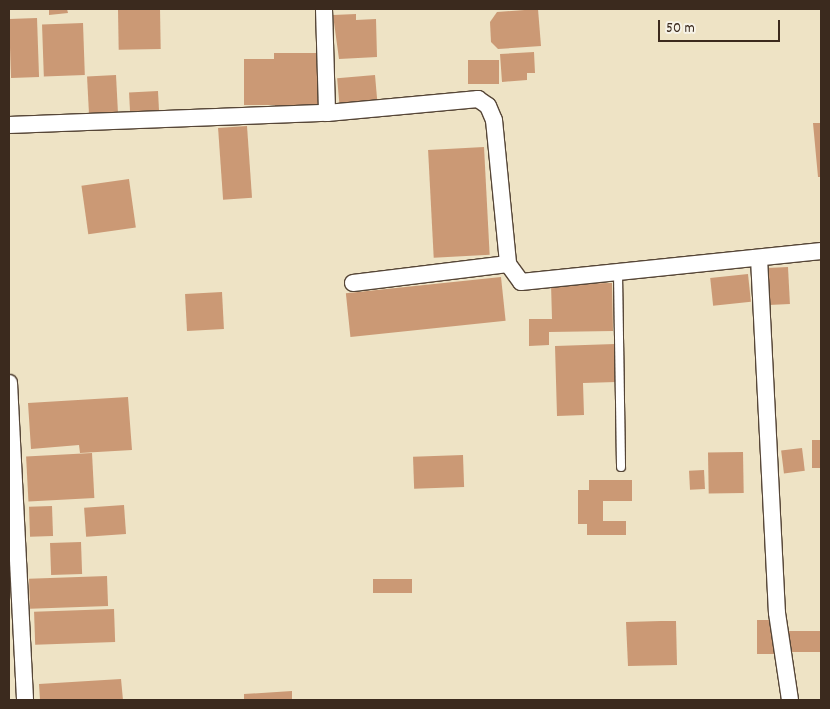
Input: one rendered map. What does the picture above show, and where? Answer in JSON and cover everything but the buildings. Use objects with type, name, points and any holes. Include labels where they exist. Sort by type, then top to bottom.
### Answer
[{"type":"street","points":[[324,9],[327,113]]},
{"type":"street","points":[[9,126],[327,113],[447,98],[484,102],[494,120],[508,264],[516,279],[528,284],[821,251]]},
{"type":"street","points":[[759,258],[777,614],[790,700]]},
{"type":"street","points":[[354,283],[508,264]]},
{"type":"street","points":[[9,383],[25,700]]},
{"type":"lane","points":[[618,274],[621,467]]}]
